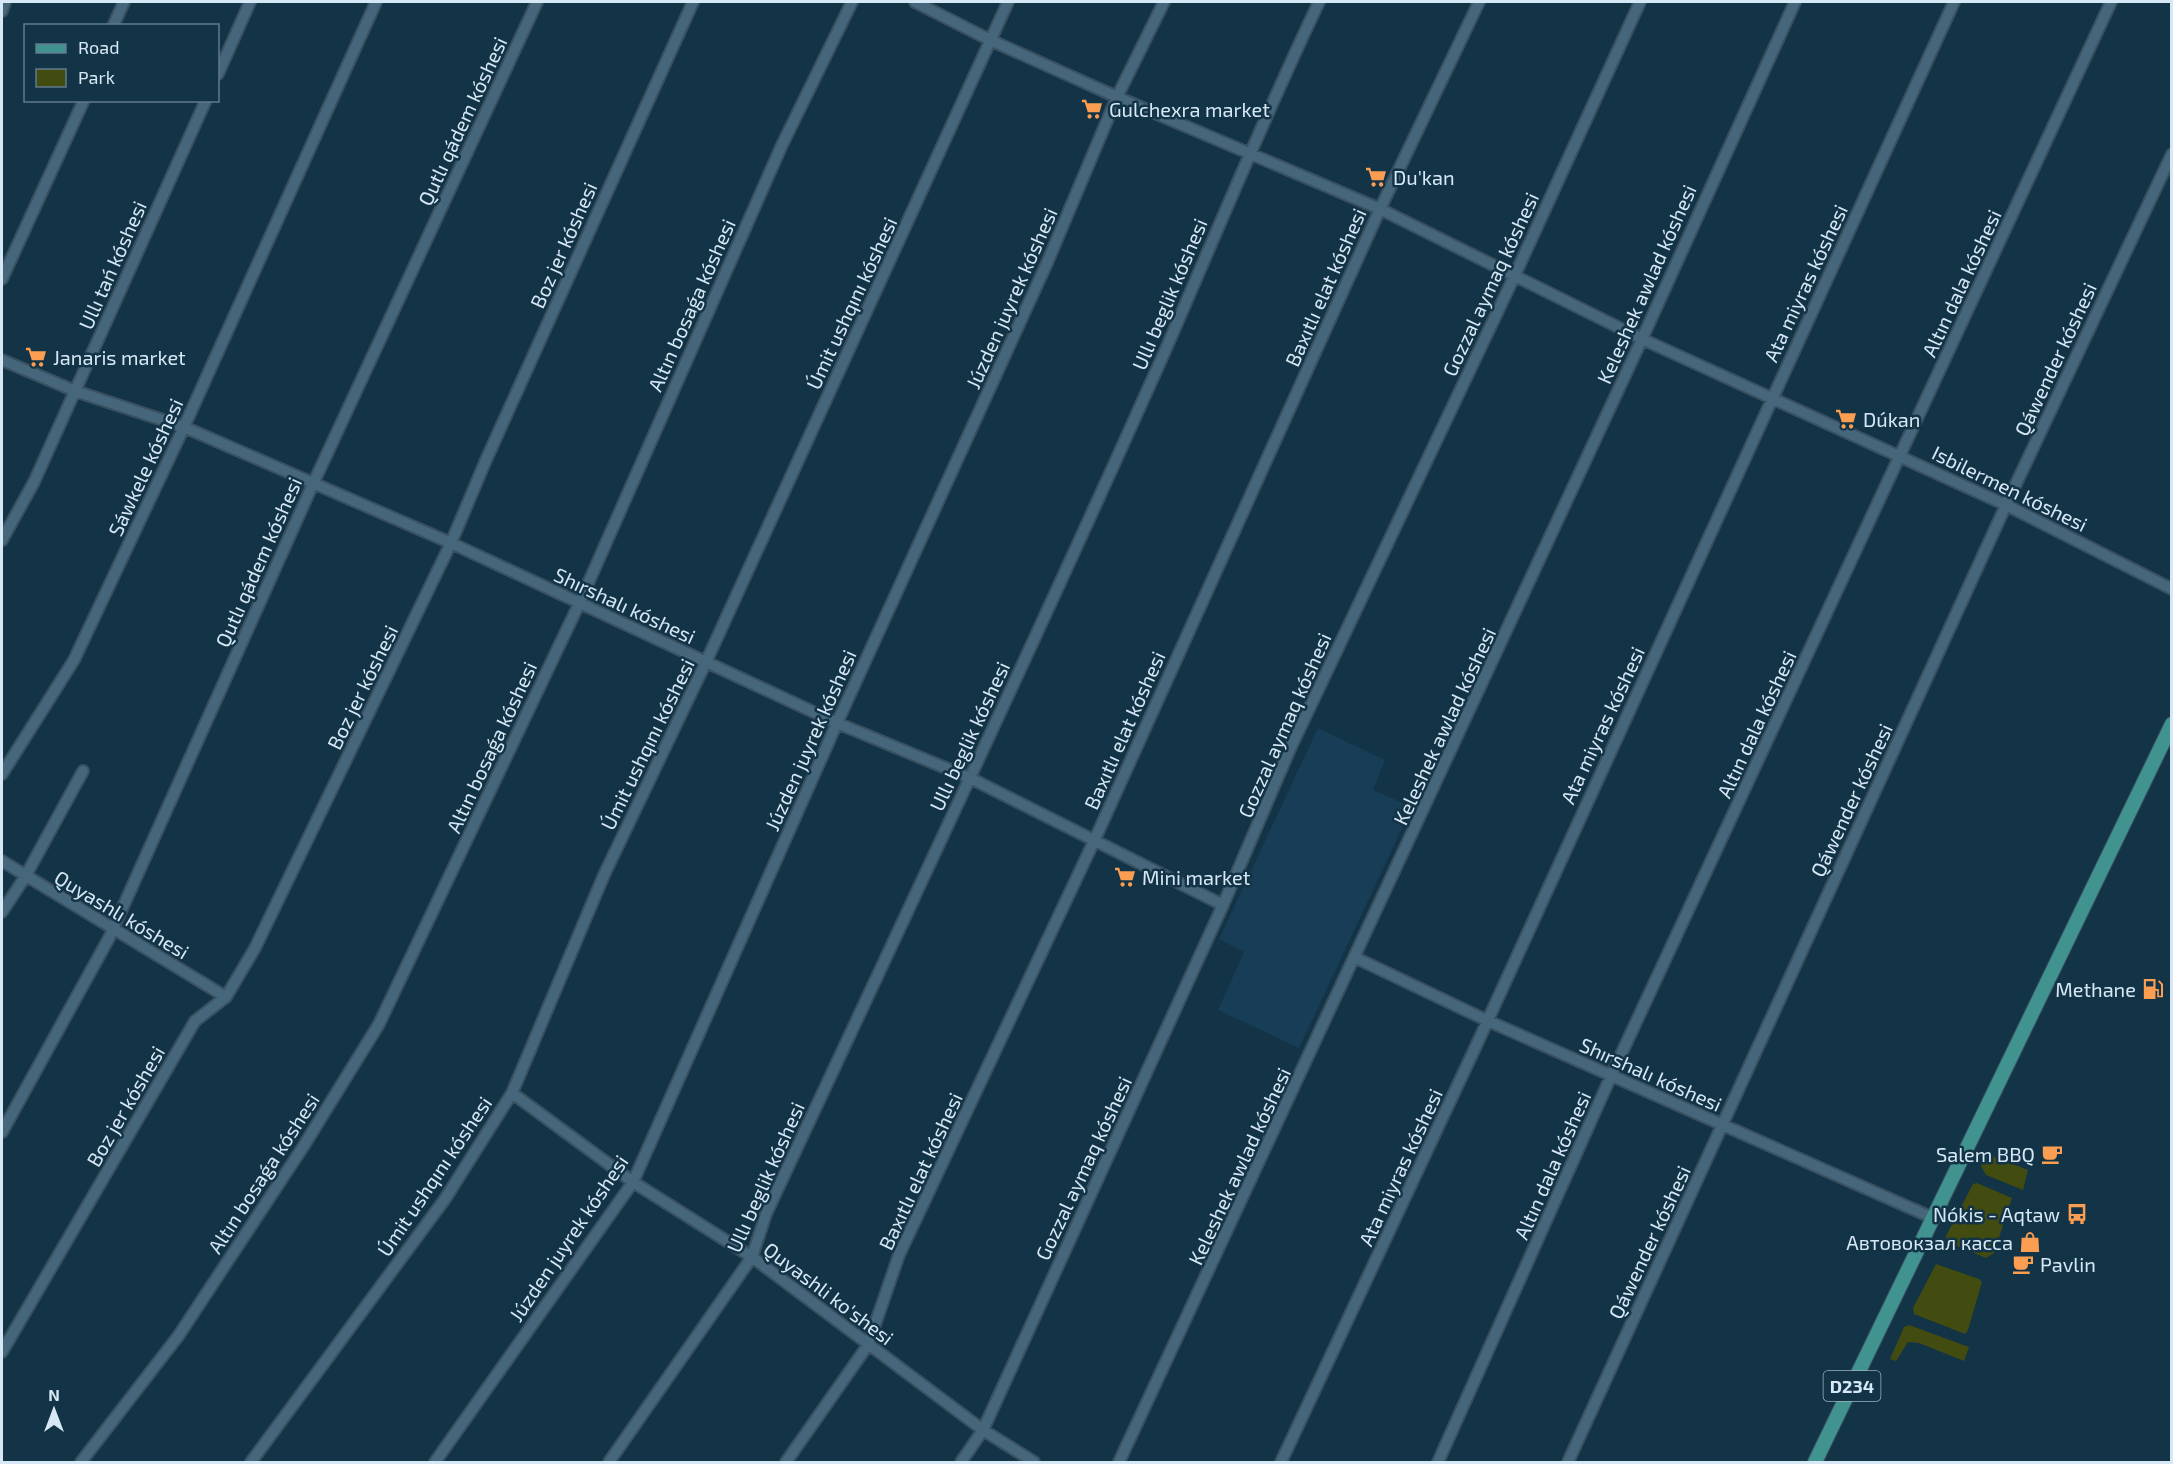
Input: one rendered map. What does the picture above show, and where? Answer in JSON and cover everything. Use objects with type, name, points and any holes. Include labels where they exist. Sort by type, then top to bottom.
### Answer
[{"type":"main road","name":"D234","points":[[1815,1462],[2172,724]]},
{"type":"street","points":[[2,10],[5,2]]},
{"type":"street","points":[[114,24],[124,2]]},
{"type":"street","points":[[219,72],[250,2]]},
{"type":"street","name":"Sáwkele kóshesi","points":[[2,774],[74,660],[184,427],[376,2]]},
{"type":"street","name":"Qutlı qádem kóshesi","points":[[2,1132],[112,930],[313,484],[537,2]]},
{"type":"street","name":"Boz jer kóshesi","points":[[2,1353],[195,1022],[226,997],[255,948],[451,543],[486,460],[693,2]]},
{"type":"street","name":"Altın bosaǵa kóshesi","points":[[81,1462],[179,1335],[303,1147],[379,1024],[579,604],[782,145],[852,2]]},
{"type":"street","name":"Isbilermen kóshesi","points":[[915,2],[990,40],[1117,97],[1380,209],[1642,339],[2006,505],[2172,589]]},
{"type":"street","name":"Úmit ushqını kóshesi","points":[[251,1462],[445,1199],[512,1093],[604,875],[706,662],[1008,2]]},
{"type":"street","name":"Júzden juyrek kóshesi","points":[[435,1462],[633,1182],[837,723],[1047,263],[1117,97],[1164,2]]},
{"type":"street","name":"Ullı beglik kóshesi","points":[[609,1462],[752,1257],[766,1214],[970,778],[1165,349],[1249,153],[1319,2]]},
{"type":"street","name":"Baxıtlı elat kóshesi","points":[[786,1462],[868,1345],[899,1255],[1095,839],[1380,209],[1479,2]]},
{"type":"street","name":"Gozzal aymaq kóshesi","points":[[960,1462],[983,1430],[1223,905],[1290,749],[1514,277],[1640,2]]},
{"type":"street","name":"Keleshek awlad kóshesi","points":[[1119,1462],[1356,958],[1795,2]]},
{"type":"street","name":"Ata miyras kóshesi","points":[[1281,1462],[1954,2]]},
{"type":"street","name":"Altın dala kóshesi","points":[[1438,1462],[1611,1076],[2111,2]]},
{"type":"street","points":[[2,279],[83,102]]},
{"type":"street","name":"Ullı tań kóshesi","points":[[2,540],[34,482],[205,102]]},
{"type":"street","name":"Qáwender kóshesi","points":[[1568,1462],[2006,505],[2172,154]]},
{"type":"street","name":"Shırshalı kóshesi","points":[[2,360],[75,391],[184,427],[451,543],[837,723],[970,778],[1223,905]]},
{"type":"street","points":[[2,912],[25,877],[83,771]]},
{"type":"street","name":"Quyashlı kóshesi","points":[[2,861],[112,930],[226,997]]},
{"type":"street","name":"Shırshalı kóshesi","points":[[1356,958],[1486,1020],[1933,1218]]},
{"type":"street","name":"Quyashli ko'shesi","points":[[512,1093],[633,1182],[752,1257],[983,1430],[1034,1462]]},
{"type":"shaded area","points":[[1318,728],[1385,760],[1373,790],[1412,807],[1299,1048],[1218,1010],[1244,952],[1219,939]]},
{"type":"green space","points":[[1987,1154],[2028,1170],[2023,1190],[1986,1175],[1981,1166]]},
{"type":"green space","points":[[1977,1183],[2012,1198],[1994,1253],[1986,1258],[1947,1242],[1946,1236],[1973,1184]]},
{"type":"green space","points":[[1936,1264],[1982,1282],[1965,1334],[1914,1314],[1913,1308]]},
{"type":"green space","points":[[1909,1325],[1969,1347],[1964,1361],[1919,1343],[1908,1342],[1896,1361],[1890,1359],[1904,1327]]},
{"type":"place","name":"Gulchexra market","points":[[1092,109]]},
{"type":"place","name":"Du'kan","points":[[1376,177]]},
{"type":"place","name":"Janaris market","points":[[36,357]]},
{"type":"place","name":"Dúkan","points":[[1846,419]]},
{"type":"place","name":"Mini market","points":[[1125,877]]},
{"type":"place","name":"Methane","points":[[2153,989]]},
{"type":"place","name":"Salem BBQ","points":[[2052,1154]]},
{"type":"place","name":"Nókis - Aqtaw","points":[[2077,1214]]},
{"type":"place","name":"Автовокзал касса","points":[[2030,1242]]},
{"type":"place","name":"Pavlin","points":[[2023,1264]]}]
